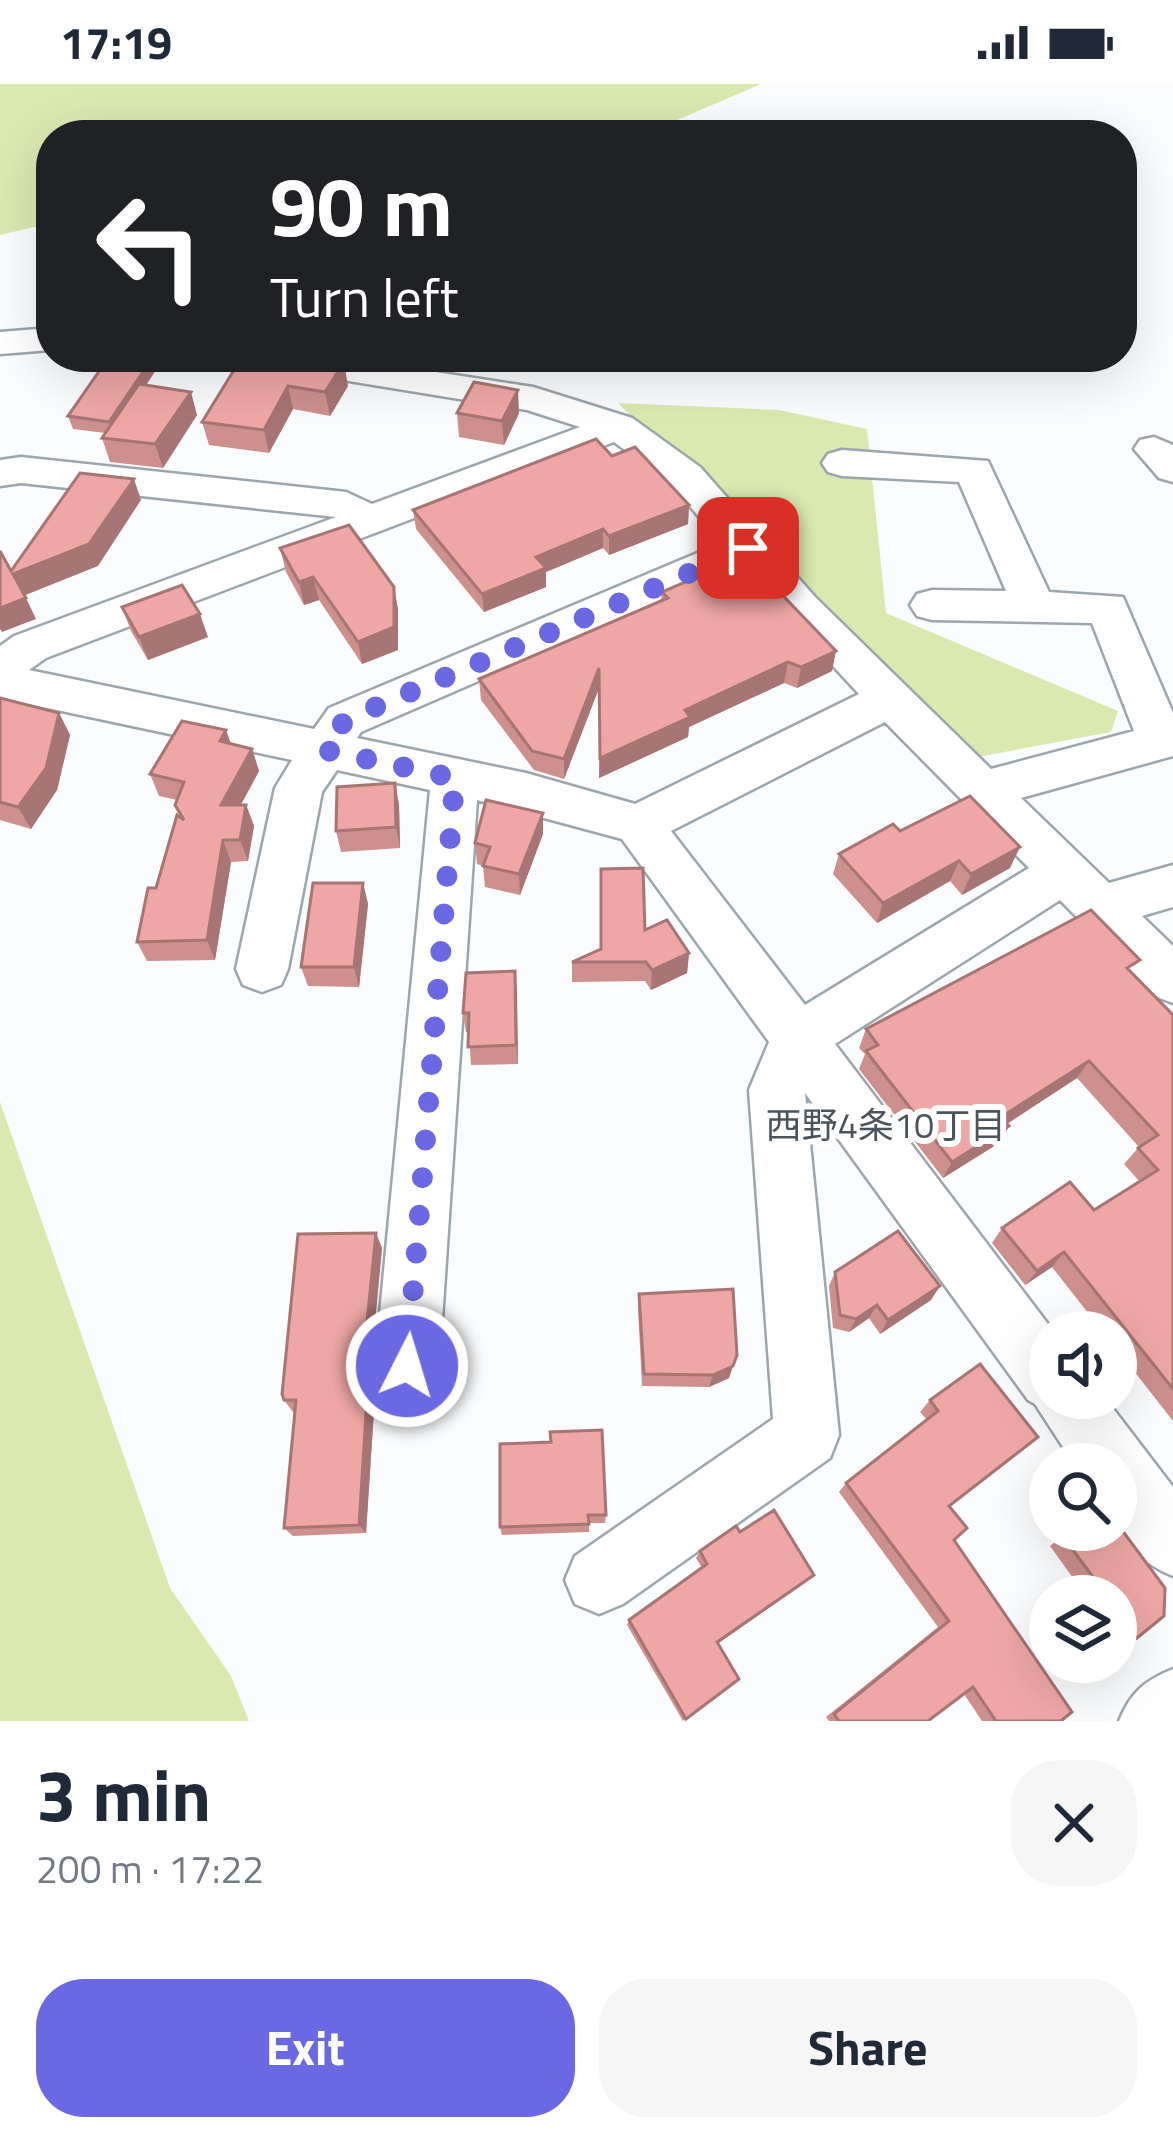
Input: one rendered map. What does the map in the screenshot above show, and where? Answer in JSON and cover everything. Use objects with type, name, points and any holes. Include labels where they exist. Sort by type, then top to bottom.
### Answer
[{"type":"street","points":[[0,343],[36,340]]},
{"type":"street","points":[[366,372],[533,398],[618,427],[686,476],[800,608],[1173,980]]},
{"type":"street","points":[[0,669],[30,647],[618,427]]},
{"type":"street","points":[[842,464],[974,470],[1034,607]]},
{"type":"street","points":[[0,473],[21,470],[346,505],[368,520]]},
{"type":"street","points":[[262,969],[299,788],[345,720],[748,548]]},
{"type":"street","points":[[932,604],[1108,608],[1167,739],[985,789]]},
{"type":"street","points":[[0,681],[455,778],[639,825],[1029,1350]]},
{"type":"street","points":[[639,825],[892,698]]},
{"type":"street","points":[[407,1366],[455,778]]},
{"type":"street","points":[[599,1580],[807,1435],[777,1090],[797,1039],[1084,889],[1173,886]]},
{"type":"street","points":[[1137,1494],[1173,1542]]},
{"type":"street","points":[[1155,1721],[1173,1706]]},
{"type":"green space","points":[[0,84],[761,84],[677,120],[36,120],[36,227],[0,235]]},
{"type":"green space","points":[[618,403],[779,410],[867,429],[886,613],[1118,711],[1111,732],[978,757],[899,688]]},
{"type":"green space","points":[[0,1102],[170,1588],[231,1676],[249,1721],[0,1721]]},
{"type":"building","points":[[99,372],[143,372],[109,422],[68,416]]},
{"type":"building","points":[[233,372],[338,372],[325,392],[288,386],[264,430],[202,422]]},
{"type":"building","points":[[474,382],[518,390],[502,421],[457,413]]},
{"type":"building","points":[[139,384],[191,392],[155,444],[102,438]]},
{"type":"building","points":[[596,439],[612,456],[635,447],[689,505],[609,536],[603,529],[536,557],[546,568],[482,594],[413,510]]},
{"type":"building","points":[[80,473],[134,479],[89,544],[13,574],[26,598],[0,608],[0,551],[11,571]]},
{"type":"building","points":[[349,525],[394,587],[394,627],[358,642],[313,577],[299,582],[280,548]]},
{"type":"building","points":[[745,556],[836,651],[801,667],[788,662],[685,710],[690,717],[600,758],[599,668],[564,759],[532,751],[479,679],[668,598],[662,592]]},
{"type":"building","points":[[182,585],[200,614],[139,637],[122,607]]},
{"type":"building","points":[[0,698],[59,713],[46,768],[18,807],[0,802]]},
{"type":"building","points":[[182,721],[226,730],[220,741],[252,749],[221,805],[246,805],[240,840],[223,840],[207,940],[137,942],[148,888],[156,888],[177,815],[184,820],[175,805],[184,782],[150,774]]},
{"type":"building","points":[[395,783],[396,827],[336,831],[337,787]]},
{"type":"building","points":[[970,796],[1020,847],[971,874],[959,861],[883,903],[839,854],[893,824],[900,831]]},
{"type":"building","points":[[486,800],[543,813],[519,874],[483,866],[490,847],[475,843]]},
{"type":"building","points":[[643,868],[645,930],[667,920],[689,953],[652,970],[646,962],[572,962],[601,949],[601,869]]},
{"type":"building","points":[[313,883],[363,883],[354,967],[301,967]]},
{"type":"building","points":[[1091,910],[1140,960],[1127,968],[1173,1015],[1173,1389],[1137,1344],[1137,1311],[1111,1311],[1064,1252],[1037,1271],[1002,1228],[1070,1182],[1094,1210],[1158,1170],[1138,1148],[1158,1135],[1089,1061],[1001,1117],[1009,1126],[952,1162],[866,1051],[878,1045],[866,1029]]},
{"type":"building","points":[[515,971],[516,1045],[468,1047],[469,1013],[463,1013],[466,973]]},
{"type":"building","points":[[898,1231],[940,1286],[888,1320],[877,1305],[856,1319],[840,1315],[835,1272]]},
{"type":"building","points":[[376,1233],[364,1352],[382,1381],[380,1398],[367,1398],[359,1525],[284,1528],[296,1400],[284,1400],[282,1394],[298,1234]]},
{"type":"building","points":[[733,1289],[737,1355],[733,1366],[713,1375],[644,1374],[639,1294]]},
{"type":"building","points":[[980,1364],[1038,1437],[949,1506],[967,1528],[954,1540],[1029,1649],[1029,1683],[1052,1683],[1072,1712],[1061,1721],[996,1721],[973,1687],[928,1721],[839,1721],[834,1714],[949,1621],[846,1483],[938,1411],[930,1400]]},
{"type":"building","points":[[602,1430],[606,1515],[588,1515],[589,1524],[500,1527],[500,1444],[551,1442],[550,1432]]},
{"type":"building","points":[[774,1510],[814,1575],[717,1642],[739,1679],[686,1719],[629,1620],[707,1564],[700,1551],[736,1526],[740,1532]]},
{"type":"building","points":[[1137,1550],[1165,1588],[1164,1616],[1137,1638],[1137,1575],[1091,1575],[1074,1551]]},
{"type":"district","name":"西野4条10丁目","points":[[886,1125]]},
{"type":"route","points":[[407,1366],[455,778],[324,750],[345,720],[748,548]]}]
